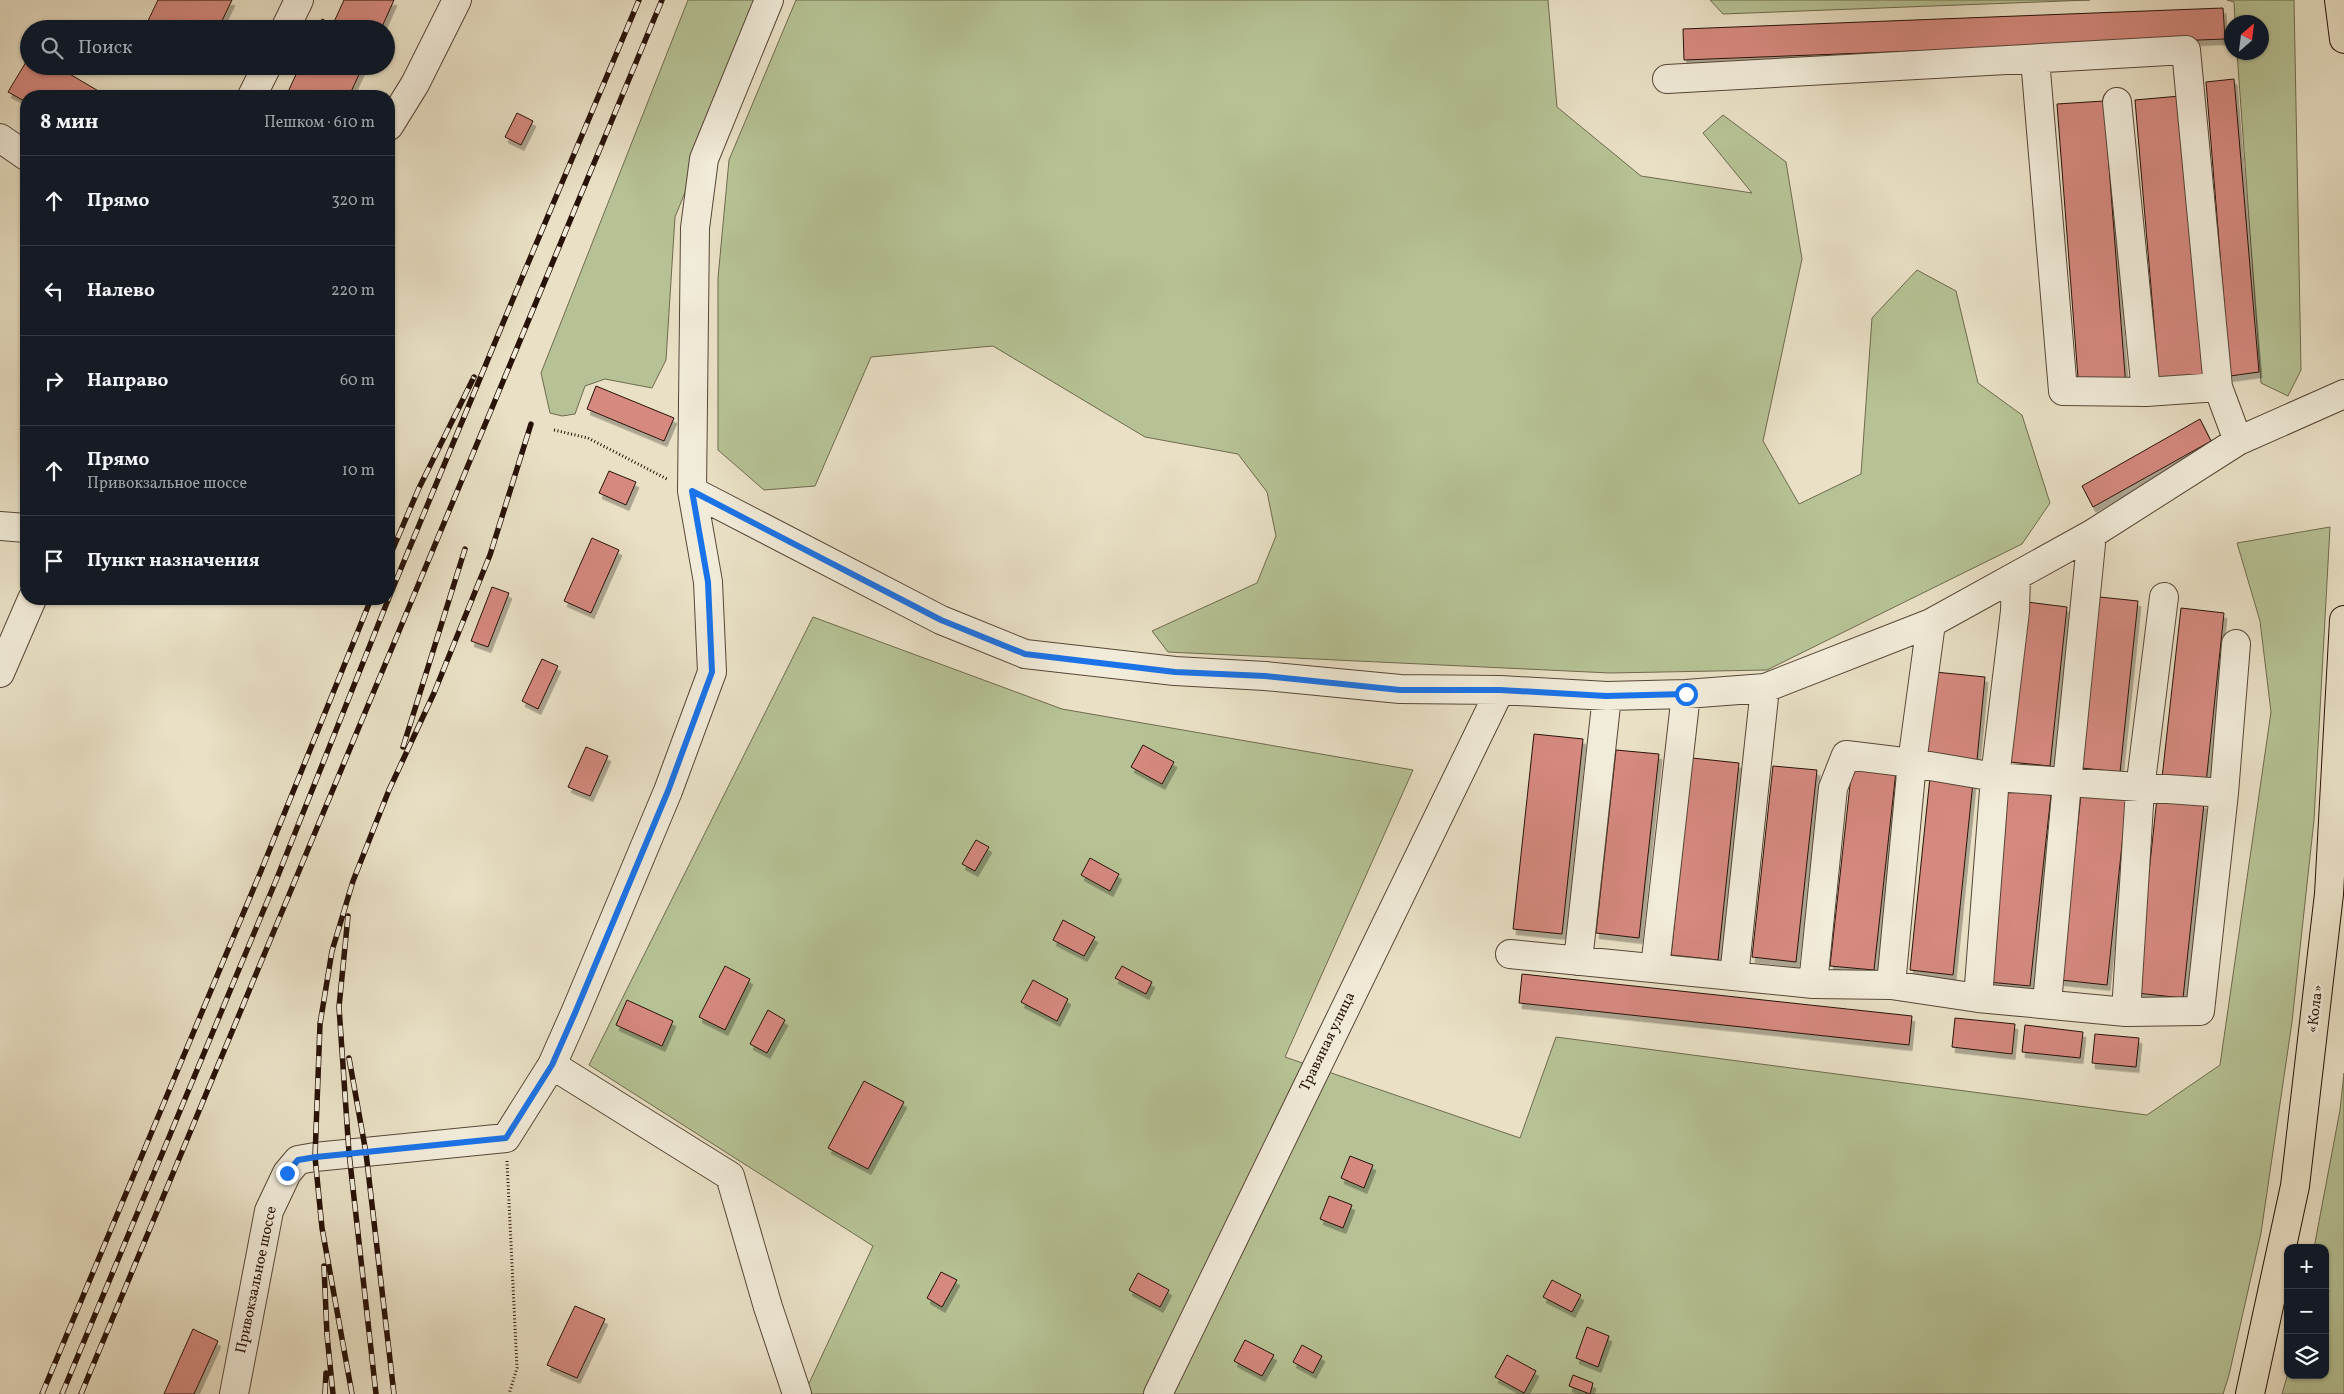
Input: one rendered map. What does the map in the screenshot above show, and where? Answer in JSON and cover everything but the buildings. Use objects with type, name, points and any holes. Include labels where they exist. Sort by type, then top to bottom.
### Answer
[{"type":"highway","points":[[2339,0],[2344,38]]},
{"type":"highway","name":"«Кола»","points":[[2250,1394],[2297,1166],[2330,894],[2344,620]]},
{"type":"street","points":[[289,20],[298,0]]},
{"type":"street","points":[[395,116],[415,84],[457,0]]},
{"type":"street","points":[[506,1138],[552,1065],[668,791],[712,672],[708,582],[692,491],[694,228],[704,159],[769,0]]},
{"type":"street","points":[[1667,79],[2186,50],[2218,387],[2238,441]]},
{"type":"street","points":[[2036,59],[2063,391],[2146,392],[2218,387]]},
{"type":"street","points":[[255,90],[262,75]]},
{"type":"street","points":[[2117,102],[2146,392]]},
{"type":"street","points":[[0,138],[20,152]]},
{"type":"street","points":[[692,491],[941,620],[1025,654],[1175,672],[1265,676],[1400,690],[1500,690],[1606,696],[1686,694],[1765,688],[1931,623],[2092,534],[2238,441],[2344,394]]},
{"type":"street","points":[[0,526],[20,528]]},
{"type":"street","points":[[2047,1004],[2092,534]]},
{"type":"street","points":[[1978,998],[1995,777],[2015,610],[2016,576]]},
{"type":"street","points":[[2126,1012],[2140,789],[2164,597]]},
{"type":"street","points":[[0,673],[29,605]]},
{"type":"street","points":[[1890,985],[1912,763],[1931,623]]},
{"type":"street","points":[[1510,954],[1813,984],[1890,985],[1978,998],[2126,1012],[2200,1011],[2224,793],[2236,644]]},
{"type":"street","points":[[1734,976],[1765,688]]},
{"type":"street","name":"Травяная улица","points":[[1158,1394],[1500,690]]},
{"type":"street","points":[[1655,968],[1686,694]]},
{"type":"street","points":[[1578,961],[1606,696]]},
{"type":"street","points":[[1813,984],[1833,788],[1846,755],[1912,763],[1995,777],[2140,789],[2224,793]]},
{"type":"street","points":[[552,1065],[730,1176],[768,1307],[797,1394]]},
{"type":"street","name":"Привокзальное шоссе","points":[[234,1394],[269,1210],[287,1173],[298,1160],[506,1138]]},
{"type":"path","points":[[554,430],[588,438],[692,491]]},
{"type":"path","points":[[506,1138],[517,1368],[509,1394]]},
{"type":"green space","points":[[688,0],[763,0],[675,217],[666,360],[652,388],[605,379],[585,386],[575,414],[562,416],[550,413],[541,373]]},
{"type":"green space","points":[[796,0],[1548,0],[1557,107],[1641,176],[1752,193],[1703,133],[1723,115],[1786,162],[1802,259],[1763,441],[1799,504],[1861,474],[1872,318],[1917,270],[1956,291],[1978,383],[2022,415],[2050,503],[2022,544],[1767,670],[1610,673],[1168,652],[1152,631],[1257,583],[1276,536],[1267,492],[1238,454],[1145,437],[993,346],[871,357],[815,486],[764,490],[718,450],[718,278],[729,160]]},
{"type":"green space","points":[[1710,0],[2090,0],[1723,14]]},
{"type":"green space","points":[[2227,0],[2294,0],[2301,370],[2288,396],[2261,383],[2238,60],[2269,60],[2269,15],[2235,15],[2234,2]]},
{"type":"green space","points":[[2330,527],[2314,820],[2292,1022],[2261,1233],[2223,1394],[804,1394],[873,1246],[589,1065],[813,617],[1062,709],[1413,770],[1285,1057],[1520,1138],[1556,1037],[2147,1115],[2220,1065],[2271,712],[2260,621],[2237,543]]},
{"type":"green space","points":[[2344,1073],[2344,1394],[2282,1394],[2286,1379],[2329,1379],[2329,1244],[2315,1244],[2340,1110]]},
{"type":"railway","points":[[395,583],[639,0]]},
{"type":"railway","points":[[81,1394],[662,0]]},
{"type":"railway","points":[[395,544],[419,488],[474,377]]},
{"type":"railway","points":[[352,1394],[322,1228],[315,1157],[320,1024],[332,951],[353,881],[389,790],[434,693],[490,555],[531,424]]},
{"type":"railway","points":[[403,747],[465,549]]},
{"type":"railway","points":[[42,1394],[261,871],[369,605]]},
{"type":"railway","points":[[62,1394],[277,878],[386,605]]},
{"type":"railway","points":[[348,916],[339,1007],[349,1153],[376,1394]]},
{"type":"railway","points":[[349,1058],[366,1153],[394,1394]]},
{"type":"railway","points":[[324,1266],[327,1335],[333,1394]]},
{"type":"railway","points":[[325,1394],[326,1373]]},
{"type":"route","points":[[287,1173],[298,1160],[316,1157],[349,1153],[384,1152],[506,1138],[552,1065],[668,791],[712,672],[708,582],[692,491],[941,620],[1025,654],[1175,672],[1265,676],[1400,690],[1500,690],[1606,696],[1686,694]]}]
